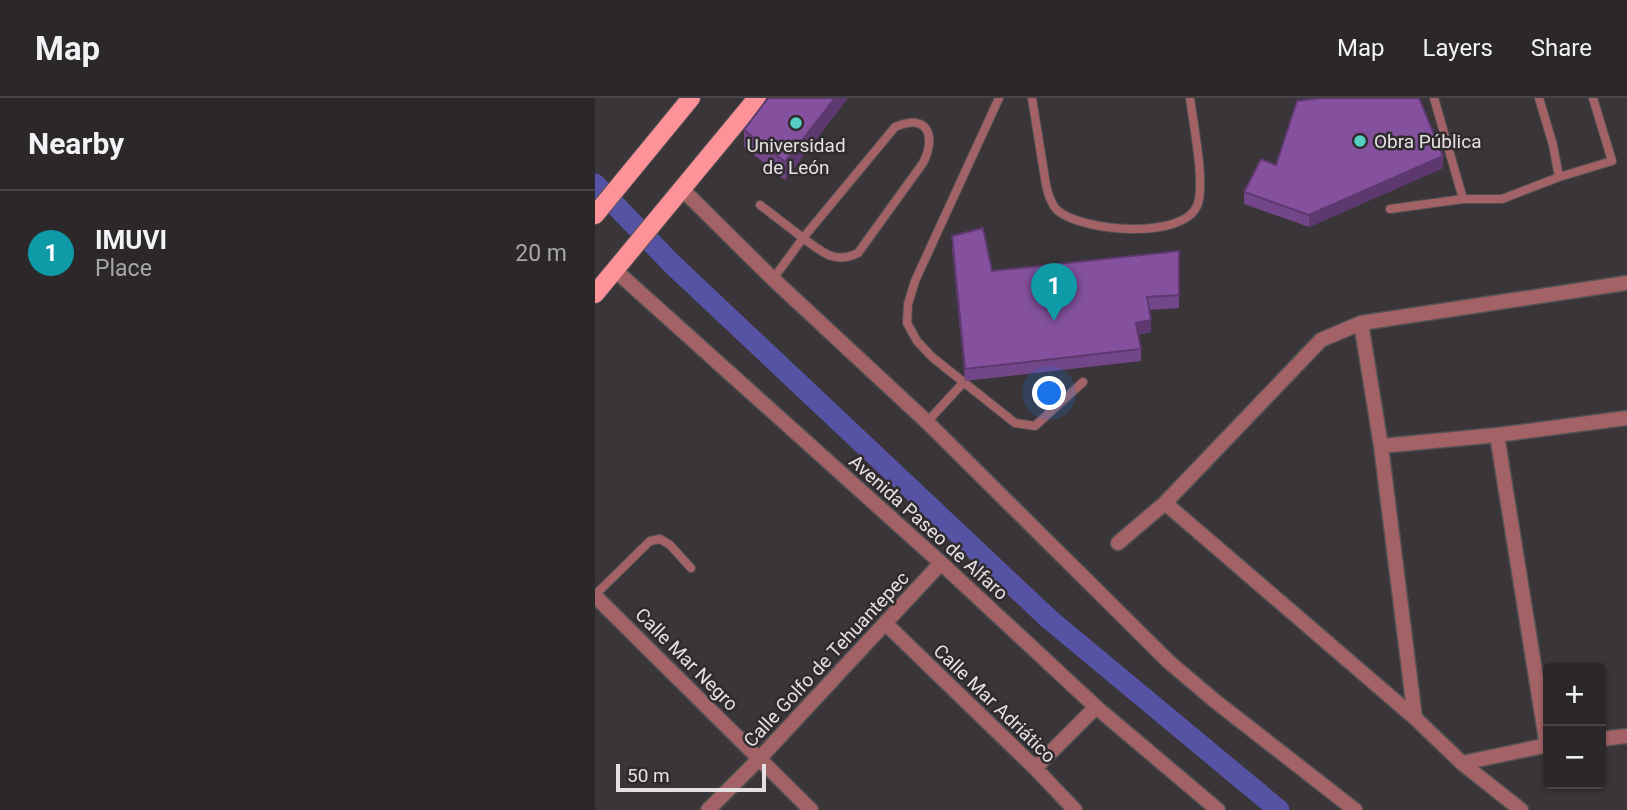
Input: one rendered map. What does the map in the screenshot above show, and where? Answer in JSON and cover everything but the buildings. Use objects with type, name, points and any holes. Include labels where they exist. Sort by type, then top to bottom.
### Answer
[{"type":"main road","points":[[595,215],[691,98]]},
{"type":"main road","points":[[595,295],[757,98]]},
{"type":"street","points":[[677,196],[773,279],[927,422],[1169,662],[1355,810]]},
{"type":"street","name":"Avenida Paseo de Alfaro","points":[[616,271],[941,563],[1096,707],[1218,810]]},
{"type":"street","points":[[1118,543],[1165,503],[1321,340],[1361,323],[1627,283]]},
{"type":"street","points":[[1361,323],[1381,446],[1415,719]]},
{"type":"street","points":[[1381,446],[1497,435],[1627,418]]},
{"type":"street","points":[[1497,435],[1545,726]]},
{"type":"street","points":[[1165,503],[1415,719],[1462,763],[1521,810]]},
{"type":"street","name":"Calle Golfo de Tehuantepec","points":[[708,810],[760,758],[941,563]]},
{"type":"street","name":"Calle Mar Negro","points":[[595,595],[811,810]]},
{"type":"street","name":"Calle Mar Adriático","points":[[886,624],[1075,810]]},
{"type":"street","points":[[1035,768],[1096,707]]},
{"type":"street","points":[[1606,738],[1627,736]]},
{"type":"street","points":[[1462,763],[1543,747]]},
{"type":"lane","points":[[999,98],[915,281],[908,304],[908,323],[917,341],[932,357],[1015,424],[1035,426],[1083,382]]},
{"type":"lane","points":[[1032,98],[1049,198],[1057,209],[1072,218],[1101,228],[1124,229],[1172,225],[1185,220],[1196,209],[1200,197],[1200,182],[1190,98]]},
{"type":"lane","points":[[1434,98],[1463,199]]},
{"type":"lane","points":[[1539,98],[1559,177]]},
{"type":"lane","points":[[1390,209],[1463,199],[1502,199],[1559,177],[1612,161],[1593,98]]},
{"type":"lane","points":[[760,205],[803,238],[822,252],[836,258],[847,258],[857,253],[923,163],[930,150],[931,140],[927,129],[919,123],[908,121],[895,127],[803,238],[773,279]]},
{"type":"lane","points":[[927,422],[964,383]]},
{"type":"lane","points":[[595,595],[650,541],[660,539],[670,545],[691,568]]},
{"type":"waterway","points":[[595,184],[671,263],[1049,619],[1279,810]]},
{"type":"place","name":"Universidad de León","points":[[796,123]]},
{"type":"place","name":"Obra Pública","points":[[1360,141]]},
{"type":"place","name":"IMUVI","points":[[1054,321]]}]
